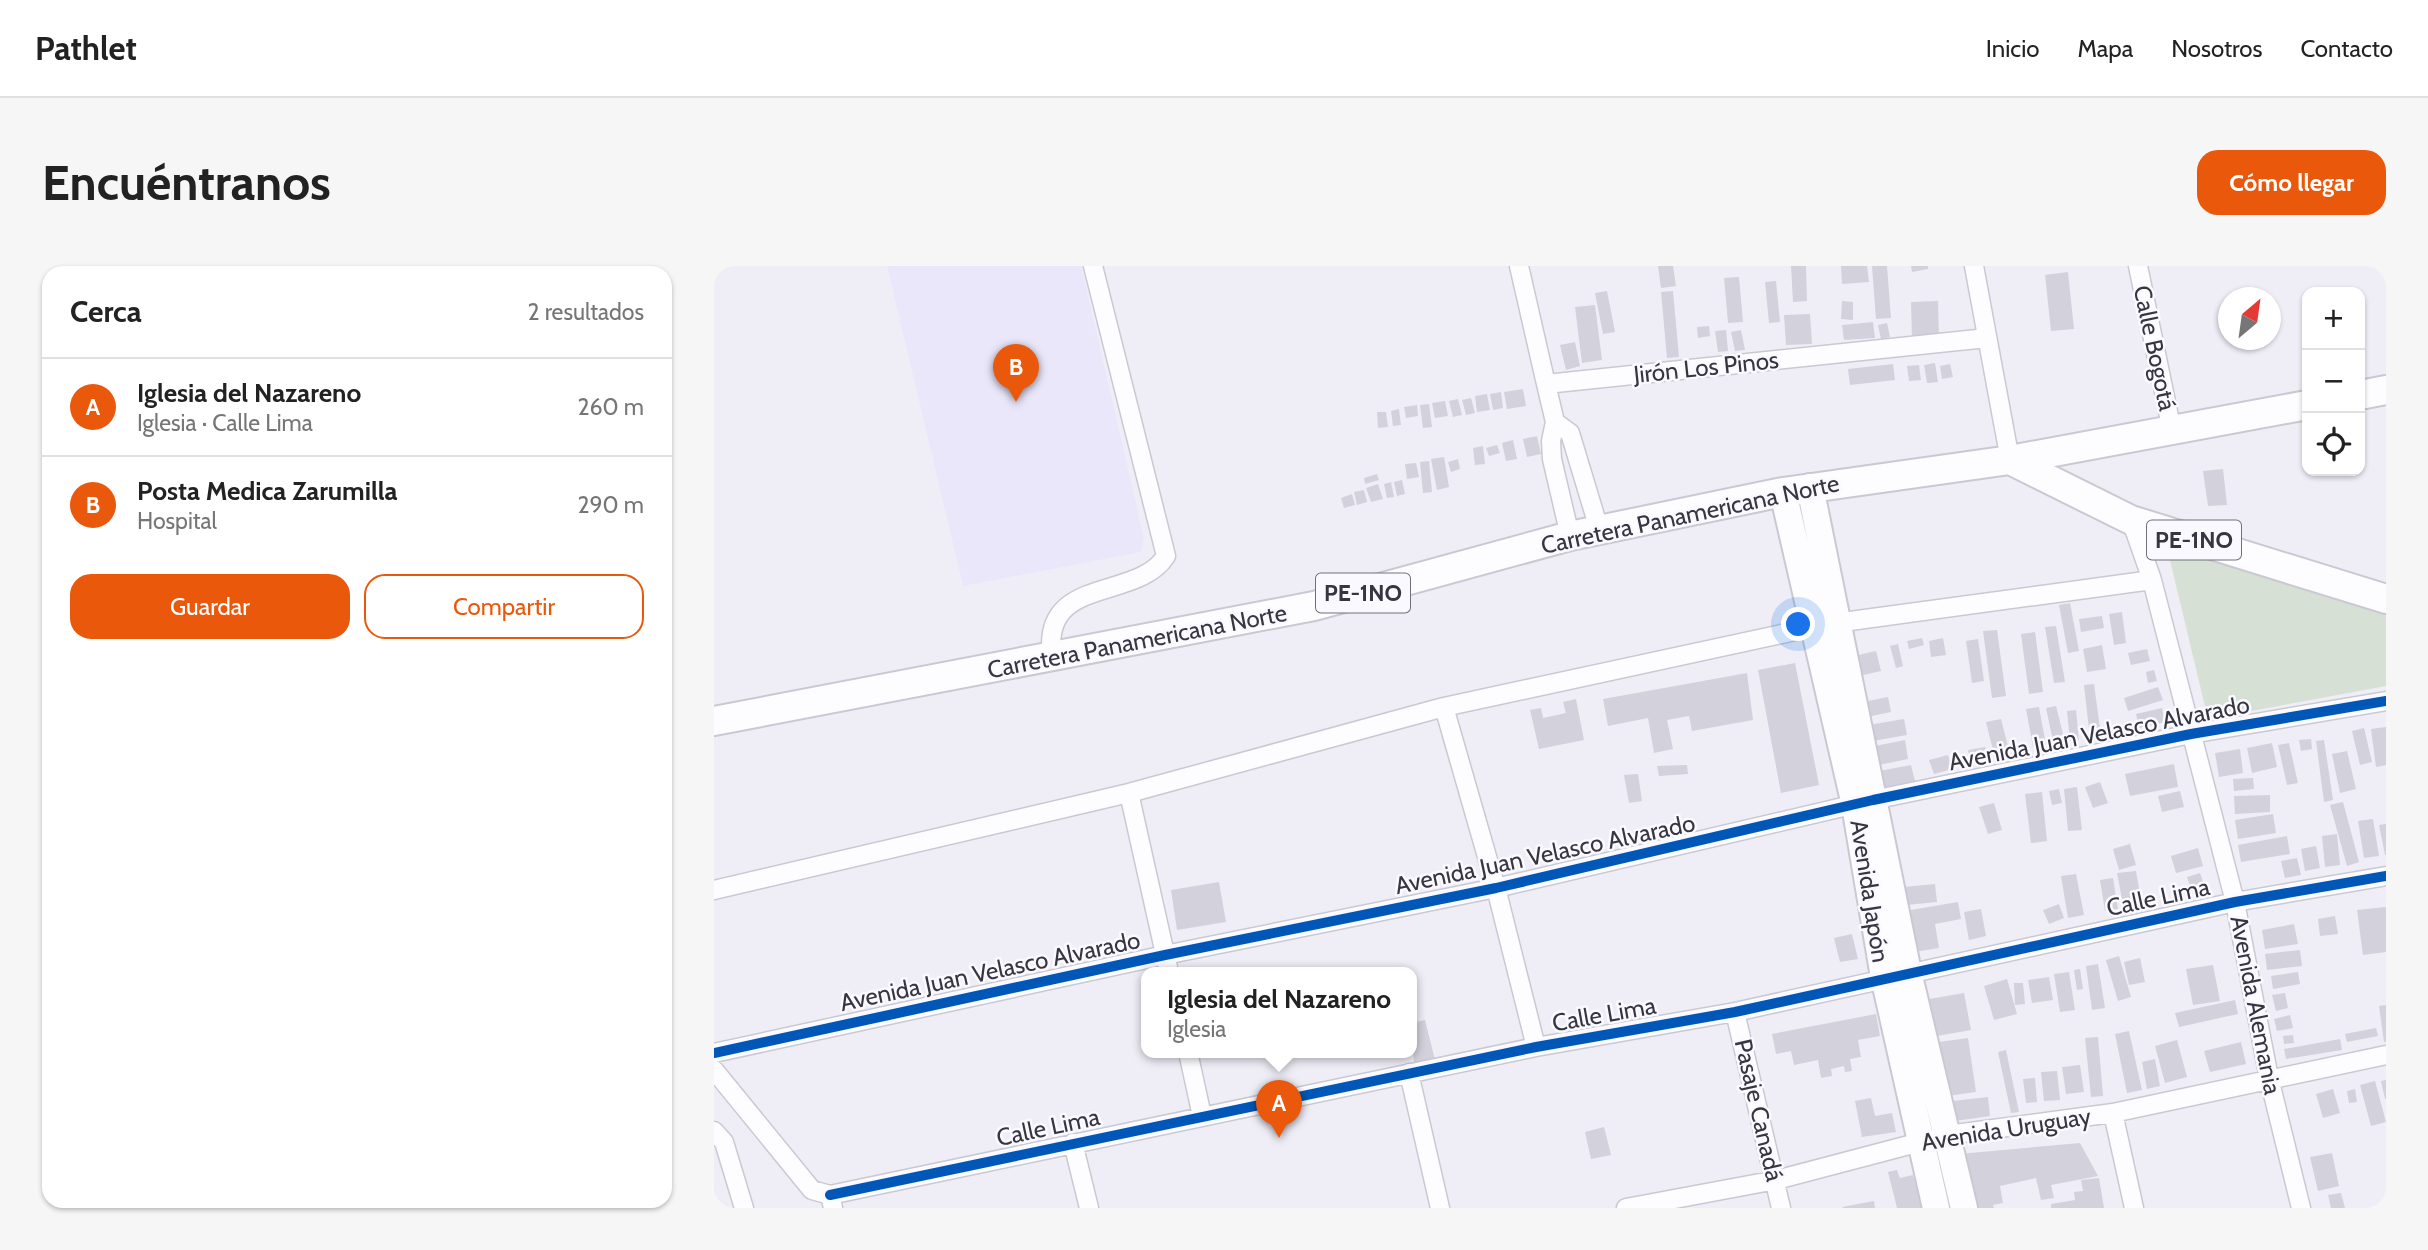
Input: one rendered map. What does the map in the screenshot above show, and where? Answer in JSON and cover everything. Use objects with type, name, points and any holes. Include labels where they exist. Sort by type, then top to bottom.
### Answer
[{"type":"main road","points":[[2365,394],[2386,390]]},
{"type":"main road","name":"Carretera Panamericana Norte","points":[[714,721],[1314,606],[1599,529],[1797,490],[2010,460],[2302,406]]},
{"type":"main road","name":"PE-1NO","points":[[2010,460],[2131,520],[2386,599]]},
{"type":"street","points":[[1052,658],[1051,632],[1061,612],[1104,588],[1154,568],[1166,556],[1093,266]]},
{"type":"street","points":[[1519,266],[1555,422],[1550,440],[1552,459],[1570,536]]},
{"type":"street","points":[[1974,266],[2010,460]]},
{"type":"street","name":"Calle Bogotá","points":[[2138,266],[2172,431]]},
{"type":"street","name":"Jirón Los Pinos","points":[[1546,384],[1987,338]]},
{"type":"street","points":[[1555,422],[1570,433],[1599,529]]},
{"type":"street","points":[[1797,490],[1864,803],[1896,974]]},
{"type":"street","name":"Avenida Alemania","points":[[2131,520],[2152,580],[2235,902],[2269,1078],[2301,1208]]},
{"type":"street","points":[[714,890],[1129,793],[1444,707],[1826,625],[2152,580]]},
{"type":"street","name":"Avenida Juan Velasco Alvarado","points":[[1147,967],[1864,803],[2191,734],[2386,701]]},
{"type":"street","points":[[1444,707],[1496,888],[1536,1047]]},
{"type":"street","points":[[1129,793],[1167,963]]},
{"type":"street","name":"Calle Lima","points":[[831,1202],[1073,1143],[1202,1115],[1536,1047],[1735,1012],[1896,974],[2235,902],[2386,876]]},
{"type":"street","name":"Avenida Juan Velasco Alvarado","points":[[714,1053],[1141,968]]},
{"type":"street","name":"Avenida Japón","points":[[1896,974],[1947,1135],[1964,1208]]},
{"type":"street","name":"Avenida Japón","points":[[1896,974],[1920,1141],[1936,1208]]},
{"type":"street","name":"Pasaje Canadá","points":[[1735,1012],[1781,1208]]},
{"type":"street","name":"Avenida Uruguay","points":[[1626,1208],[1776,1180],[1947,1135],[2113,1113],[2386,1055]]},
{"type":"street","points":[[1189,1058],[1202,1115]]},
{"type":"street","points":[[714,1070],[812,1190],[831,1202]]},
{"type":"street","points":[[1409,1073],[1440,1208]]},
{"type":"street","points":[[2113,1113],[2134,1208]]},
{"type":"street","points":[[714,1131],[724,1142],[744,1208]]},
{"type":"street","points":[[1073,1143],[1089,1208]]},
{"type":"shaded area","points":[[887,266],[1081,266],[1144,538],[1141,552],[963,586]]},
{"type":"shaded area","points":[[2183,546],[2386,607],[2386,686],[2208,719],[2169,556]]},
{"type":"building","points":[[1658,266],[1673,266],[1676,286],[1661,288]]},
{"type":"building","points":[[1791,266],[1806,266],[1807,301],[1793,302]]},
{"type":"building","points":[[1841,266],[1867,266],[1869,282],[1842,284]]},
{"type":"building","points":[[1872,266],[1887,266],[1891,318],[1876,319]]},
{"type":"building","points":[[1911,266],[1928,266],[1928,269],[1912,272]]},
{"type":"building","points":[[2068,272],[2074,329],[2051,331],[2045,275]]},
{"type":"building","points":[[1739,277],[1743,322],[1728,323],[1724,278]]},
{"type":"building","points":[[1776,281],[1780,322],[1769,323],[1765,282]]},
{"type":"building","points":[[1607,291],[1615,332],[1603,334],[1595,293]]},
{"type":"building","points":[[1673,291],[1679,357],[1667,358],[1661,292]]},
{"type":"building","points":[[1842,301],[1853,302],[1853,320],[1841,319]]},
{"type":"building","points":[[1938,301],[1939,337],[1912,338],[1911,302]]},
{"type":"building","points":[[1595,305],[1602,360],[1582,363],[1575,307]]},
{"type":"building","points":[[1810,314],[1812,344],[1786,345],[1784,315]]},
{"type":"building","points":[[1873,322],[1875,338],[1844,340],[1842,325]]},
{"type":"building","points":[[1887,323],[1890,337],[1881,339],[1878,325]]},
{"type":"building","points":[[1709,326],[1710,336],[1698,338],[1697,327]]},
{"type":"building","points":[[1726,330],[1728,351],[1718,352],[1715,331]]},
{"type":"building","points":[[1741,330],[1745,350],[1735,351],[1731,332]]},
{"type":"building","points":[[1575,342],[1580,366],[1566,370],[1560,345]]},
{"type":"building","points":[[1935,363],[1938,382],[1927,383],[1924,365]]},
{"type":"building","points":[[1893,364],[1895,380],[1850,385],[1848,369]]},
{"type":"building","points":[[1950,364],[1953,377],[1942,379],[1940,366]]},
{"type":"building","points":[[1919,365],[1921,380],[1909,381],[1907,366]]},
{"type":"building","points":[[1523,389],[1526,406],[1507,409],[1504,392]]},
{"type":"building","points":[[1501,392],[1503,408],[1493,410],[1490,394]]},
{"type":"building","points":[[1487,394],[1490,410],[1477,412],[1475,396]]},
{"type":"building","points":[[1471,398],[1475,413],[1466,415],[1462,400]]},
{"type":"building","points":[[1458,399],[1462,415],[1453,417],[1449,401]]},
{"type":"building","points":[[1445,401],[1448,416],[1435,418],[1432,403]]},
{"type":"building","points":[[1429,404],[1432,427],[1423,428],[1420,405]]},
{"type":"building","points":[[1417,405],[1418,416],[1406,418],[1404,407]]},
{"type":"building","points":[[1399,409],[1401,425],[1393,426],[1391,411]]},
{"type":"building","points":[[1377,412],[1386,412],[1388,427],[1378,428]]},
{"type":"building","points":[[1537,436],[1541,454],[1527,457],[1523,439]]},
{"type":"building","points":[[1513,440],[1517,459],[1506,461],[1502,443]]},
{"type":"building","points":[[1497,445],[1500,453],[1489,456],[1486,448]]},
{"type":"building","points":[[1483,446],[1485,464],[1475,465],[1473,448]]},
{"type":"building","points":[[1444,457],[1449,487],[1437,490],[1431,459]]},
{"type":"building","points":[[1458,459],[1460,469],[1451,472],[1448,462]]},
{"type":"building","points":[[1429,461],[1432,492],[1423,493],[1420,462]]},
{"type":"building","points":[[1416,463],[1419,477],[1407,479],[1405,464]]},
{"type":"building","points":[[2223,469],[2227,505],[2208,506],[2203,471]]},
{"type":"building","points":[[1377,474],[1379,480],[1365,484],[1364,478]]},
{"type":"building","points":[[1402,480],[1405,494],[1397,496],[1394,482]]},
{"type":"building","points":[[1391,482],[1394,497],[1387,498],[1384,484]]},
{"type":"building","points":[[1378,484],[1383,499],[1371,502],[1366,488]]},
{"type":"building","points":[[1364,490],[1367,502],[1357,505],[1354,492]]},
{"type":"building","points":[[1352,494],[1355,505],[1344,508],[1341,498]]},
{"type":"building","points":[[2070,603],[2079,651],[2068,653],[2059,605]]},
{"type":"building","points":[[2122,612],[2126,643],[2114,645],[2109,614]]},
{"type":"building","points":[[2102,616],[2104,628],[2081,632],[2079,619]]},
{"type":"building","points":[[2056,626],[2065,682],[2054,683],[2045,627]]},
{"type":"building","points":[[1997,630],[2006,696],[1992,698],[1983,631]]},
{"type":"building","points":[[2035,632],[2043,692],[2029,694],[2021,634]]},
{"type":"building","points":[[1922,638],[1924,645],[1909,649],[1907,641]]},
{"type":"building","points":[[1943,638],[1946,655],[1931,657],[1929,641]]},
{"type":"building","points":[[1978,639],[1984,681],[1972,683],[1966,641]]},
{"type":"building","points":[[1898,644],[1903,666],[1896,668],[1890,646]]},
{"type":"building","points":[[2102,645],[2106,669],[2087,672],[2083,649]]},
{"type":"building","points":[[2147,649],[2150,661],[2131,665],[2128,653]]},
{"type":"building","points":[[1876,651],[1881,671],[1855,677],[1850,657]]},
{"type":"building","points":[[1795,663],[1819,785],[1781,793],[1758,670]]},
{"type":"building","points":[[2154,670],[2157,681],[2148,683],[2146,672]]},
{"type":"building","points":[[1747,673],[1753,720],[1692,731],[1689,716],[1667,720],[1673,749],[1654,753],[1648,718],[1608,726],[1603,699]]},
{"type":"building","points":[[2094,684],[2101,736],[2090,738],[2084,685]]},
{"type":"building","points":[[2158,687],[2163,700],[2128,711],[2124,698]]},
{"type":"building","points":[[1888,697],[1891,712],[1867,717],[1863,702]]},
{"type":"building","points":[[1576,699],[1584,740],[1539,749],[1530,710],[1541,708],[1543,718],[1566,713],[1563,702]]},
{"type":"building","points":[[2056,706],[2064,738],[2053,741],[2046,708]]},
{"type":"building","points":[[2039,707],[2046,745],[2033,747],[2026,709]]},
{"type":"building","points":[[2162,708],[2165,722],[2139,728],[2136,714]]},
{"type":"building","points":[[2076,710],[2079,740],[2070,741],[2067,711]]},
{"type":"building","points":[[1904,719],[1907,735],[1873,741],[1869,725]]},
{"type":"building","points":[[2001,719],[2009,750],[1994,754],[1986,722]]},
{"type":"building","points":[[2386,727],[2386,765],[2376,767],[2371,729]]},
{"type":"building","points":[[2364,728],[2372,762],[2360,765],[2352,731]]},
{"type":"building","points":[[2311,739],[2312,749],[2301,751],[2299,740]]},
{"type":"building","points":[[1905,740],[1908,759],[1874,766],[1870,747]]},
{"type":"building","points":[[2324,740],[2333,800],[2324,802],[2316,741]]},
{"type":"building","points":[[2272,743],[2277,767],[2252,773],[2247,748]]},
{"type":"building","points":[[2289,743],[2298,783],[2287,785],[2278,745]]},
{"type":"building","points":[[1985,747],[1988,759],[1970,762],[1968,750]]},
{"type":"building","points":[[2240,749],[2243,773],[2219,777],[2215,753]]},
{"type":"building","points":[[2347,751],[2356,789],[2340,793],[2332,754]]},
{"type":"building","points":[[1948,755],[1952,769],[1934,774],[1929,760]]},
{"type":"building","points":[[2174,764],[2178,787],[2130,796],[2125,774]]},
{"type":"building","points":[[1687,765],[1688,774],[1659,776],[1657,766]]},
{"type":"building","points":[[1911,765],[1915,781],[1877,789],[1874,772]]},
{"type":"building","points":[[1638,774],[1642,801],[1629,803],[1624,775]]},
{"type":"building","points":[[2253,778],[2254,789],[2234,791],[2233,779]]},
{"type":"building","points":[[2100,782],[2108,803],[2093,808],[2085,787]]},
{"type":"building","points":[[2077,787],[2082,830],[2068,831],[2064,789]]},
{"type":"building","points":[[2059,789],[2062,803],[2052,805],[2049,791]]},
{"type":"building","points":[[2180,791],[2184,807],[2162,812],[2158,796]]},
{"type":"building","points":[[2042,792],[2047,841],[2031,843],[2025,794]]},
{"type":"building","points":[[2270,795],[2270,812],[2235,814],[2234,796]]},
{"type":"building","points":[[2343,802],[2359,862],[2347,866],[2330,805]]},
{"type":"building","points":[[1994,803],[2002,830],[1988,834],[1979,807]]},
{"type":"building","points":[[2273,814],[2276,833],[2238,839],[2235,820]]},
{"type":"building","points":[[2373,819],[2379,856],[2364,858],[2358,821]]},
{"type":"building","points":[[2386,824],[2386,855],[2385,855],[2379,825]]},
{"type":"building","points":[[2337,834],[2340,865],[2325,867],[2322,836]]},
{"type":"building","points":[[2287,836],[2290,854],[2241,862],[2238,845]]},
{"type":"building","points":[[2130,844],[2136,865],[2119,870],[2113,849]]},
{"type":"building","points":[[2316,846],[2320,868],[2305,871],[2301,849]]},
{"type":"building","points":[[2198,848],[2203,866],[2176,873],[2171,856]]},
{"type":"building","points":[[2297,858],[2301,875],[2285,878],[2281,861]]},
{"type":"building","points":[[2136,871],[2143,912],[2125,915],[2117,873]]},
{"type":"building","points":[[2200,873],[2205,887],[2192,892],[2187,877]]},
{"type":"building","points":[[2076,874],[2084,915],[2068,918],[2061,876]]},
{"type":"building","points":[[2113,878],[2118,909],[2105,911],[2100,880]]},
{"type":"building","points":[[1219,882],[1226,922],[1177,930],[1171,890]]},
{"type":"building","points":[[1935,884],[1937,902],[1906,905],[1903,887]]},
{"type":"building","points":[[1958,902],[1961,919],[1935,924],[1939,948],[1914,952],[1905,911]]},
{"type":"building","points":[[2059,904],[2064,918],[2049,924],[2043,910]]},
{"type":"building","points":[[2386,907],[2386,952],[2363,955],[2357,910]]},
{"type":"building","points":[[1981,909],[1986,936],[1969,940],[1964,912]]},
{"type":"building","points":[[2335,916],[2338,934],[2320,936],[2318,919]]},
{"type":"building","points":[[2294,924],[2298,944],[2265,949],[2262,930]]},
{"type":"building","points":[[1852,934],[1858,959],[1840,962],[1834,938]]},
{"type":"building","points":[[2300,950],[2302,966],[2267,970],[2265,954]]},
{"type":"building","points":[[2119,956],[2131,997],[2118,1001],[2106,960]]},
{"type":"building","points":[[2140,958],[2145,982],[2129,985],[2124,962]]},
{"type":"building","points":[[2098,964],[2105,1008],[2092,1010],[2086,966]]},
{"type":"building","points":[[2213,965],[2220,1001],[2193,1005],[2186,969]]},
{"type":"building","points":[[2080,969],[2083,989],[2077,990],[2074,970]]},
{"type":"building","points":[[2069,972],[2075,1010],[2060,1012],[2054,974]]},
{"type":"building","points":[[2298,972],[2300,984],[2273,989],[2271,976]]},
{"type":"building","points":[[2049,977],[2053,1000],[2032,1003],[2028,980]]},
{"type":"building","points":[[2007,979],[2017,1014],[1994,1020],[1984,986]]},
{"type":"building","points":[[2014,983],[2023,983],[2025,1004],[2015,1005]]},
{"type":"building","points":[[1964,993],[1971,1030],[1937,1036],[1929,999]]},
{"type":"building","points":[[2285,993],[2288,1008],[2276,1011],[2272,995]]},
{"type":"building","points":[[2235,1000],[2238,1014],[2179,1027],[2175,1013]]},
{"type":"building","points":[[2386,1005],[2386,1042],[2384,1042],[2379,1006]]},
{"type":"building","points":[[1876,1014],[1880,1036],[1858,1040],[1861,1057],[1850,1059],[1852,1071],[1845,1072],[1844,1066],[1831,1069],[1832,1076],[1821,1078],[1818,1060],[1794,1065],[1791,1051],[1776,1054],[1772,1034]]},
{"type":"building","points":[[2290,1015],[2293,1028],[2277,1031],[2274,1019]]},
{"type":"building","points":[[1425,1020],[1435,1060],[1414,1065],[1414,1058],[1417,1058],[1417,1022]]},
{"type":"building","points":[[2376,1028],[2378,1036],[2347,1042],[2345,1034]]},
{"type":"building","points":[[2129,1031],[2142,1090],[2127,1093],[2115,1034]]},
{"type":"building","points":[[2293,1035],[2294,1043],[2284,1044],[2283,1036]]},
{"type":"building","points":[[2098,1037],[2103,1096],[2091,1097],[2085,1038]]},
{"type":"building","points":[[1968,1038],[1976,1092],[1947,1096],[1939,1042]]},
{"type":"building","points":[[2340,1039],[2342,1050],[2286,1059],[2284,1049]]},
{"type":"building","points":[[2177,1040],[2187,1077],[2165,1083],[2155,1046]]},
{"type":"building","points":[[2241,1042],[2246,1064],[2210,1072],[2204,1051]]},
{"type":"building","points":[[2006,1050],[2019,1112],[2011,1113],[1998,1052]]},
{"type":"building","points":[[2155,1059],[2160,1086],[2147,1089],[2142,1062]]},
{"type":"building","points":[[2080,1065],[2084,1092],[2066,1094],[2062,1067]]},
{"type":"building","points":[[2057,1071],[2060,1100],[2044,1101],[2041,1072]]},
{"type":"building","points":[[2035,1078],[2037,1102],[2026,1103],[2023,1079]]},
{"type":"building","points":[[2386,1080],[2386,1099],[2385,1099],[2381,1081]]},
{"type":"building","points":[[2375,1081],[2386,1122],[2371,1126],[2360,1085]]},
{"type":"building","points":[[2333,1089],[2340,1113],[2323,1118],[2316,1094]]},
{"type":"building","points":[[2355,1089],[2357,1102],[2349,1103],[2347,1091]]},
{"type":"building","points":[[1988,1097],[1990,1116],[1955,1121],[1953,1101]]},
{"type":"building","points":[[1871,1098],[1875,1116],[1892,1113],[1896,1132],[1862,1137],[1855,1101]]},
{"type":"building","points":[[1604,1127],[1611,1155],[1591,1159],[1585,1132]]},
{"type":"building","points":[[2080,1143],[2098,1176],[2051,1185],[2054,1198],[2041,1200],[2036,1178],[2000,1186],[2003,1203],[1993,1205],[1994,1208],[1970,1208],[1959,1154]]},
{"type":"building","points":[[2332,1153],[2339,1186],[2318,1191],[2310,1157]]},
{"type":"building","points":[[1897,1170],[1900,1178],[1913,1175],[1922,1208],[1897,1208],[1888,1172]]},
{"type":"building","points":[[2099,1178],[2104,1208],[2051,1208],[2051,1204],[2075,1200],[2074,1192],[2083,1191],[2081,1180]]},
{"type":"building","points":[[2341,1193],[2345,1208],[2331,1208],[2328,1195]]},
{"type":"building","points":[[1874,1201],[1875,1208],[1842,1207]]},
{"type":"cycle path","points":[[714,1053],[1165,955],[1496,888],[1873,800],[2191,734],[2386,701]]},
{"type":"cycle path","points":[[830,1195],[1536,1047],[1735,1012],[2235,902],[2386,876]]},
{"type":"place","name":"Posta Medica Zarumilla","points":[[1016,402]]},
{"type":"place","name":"Iglesia del Nazareno","points":[[1279,1138]]}]
